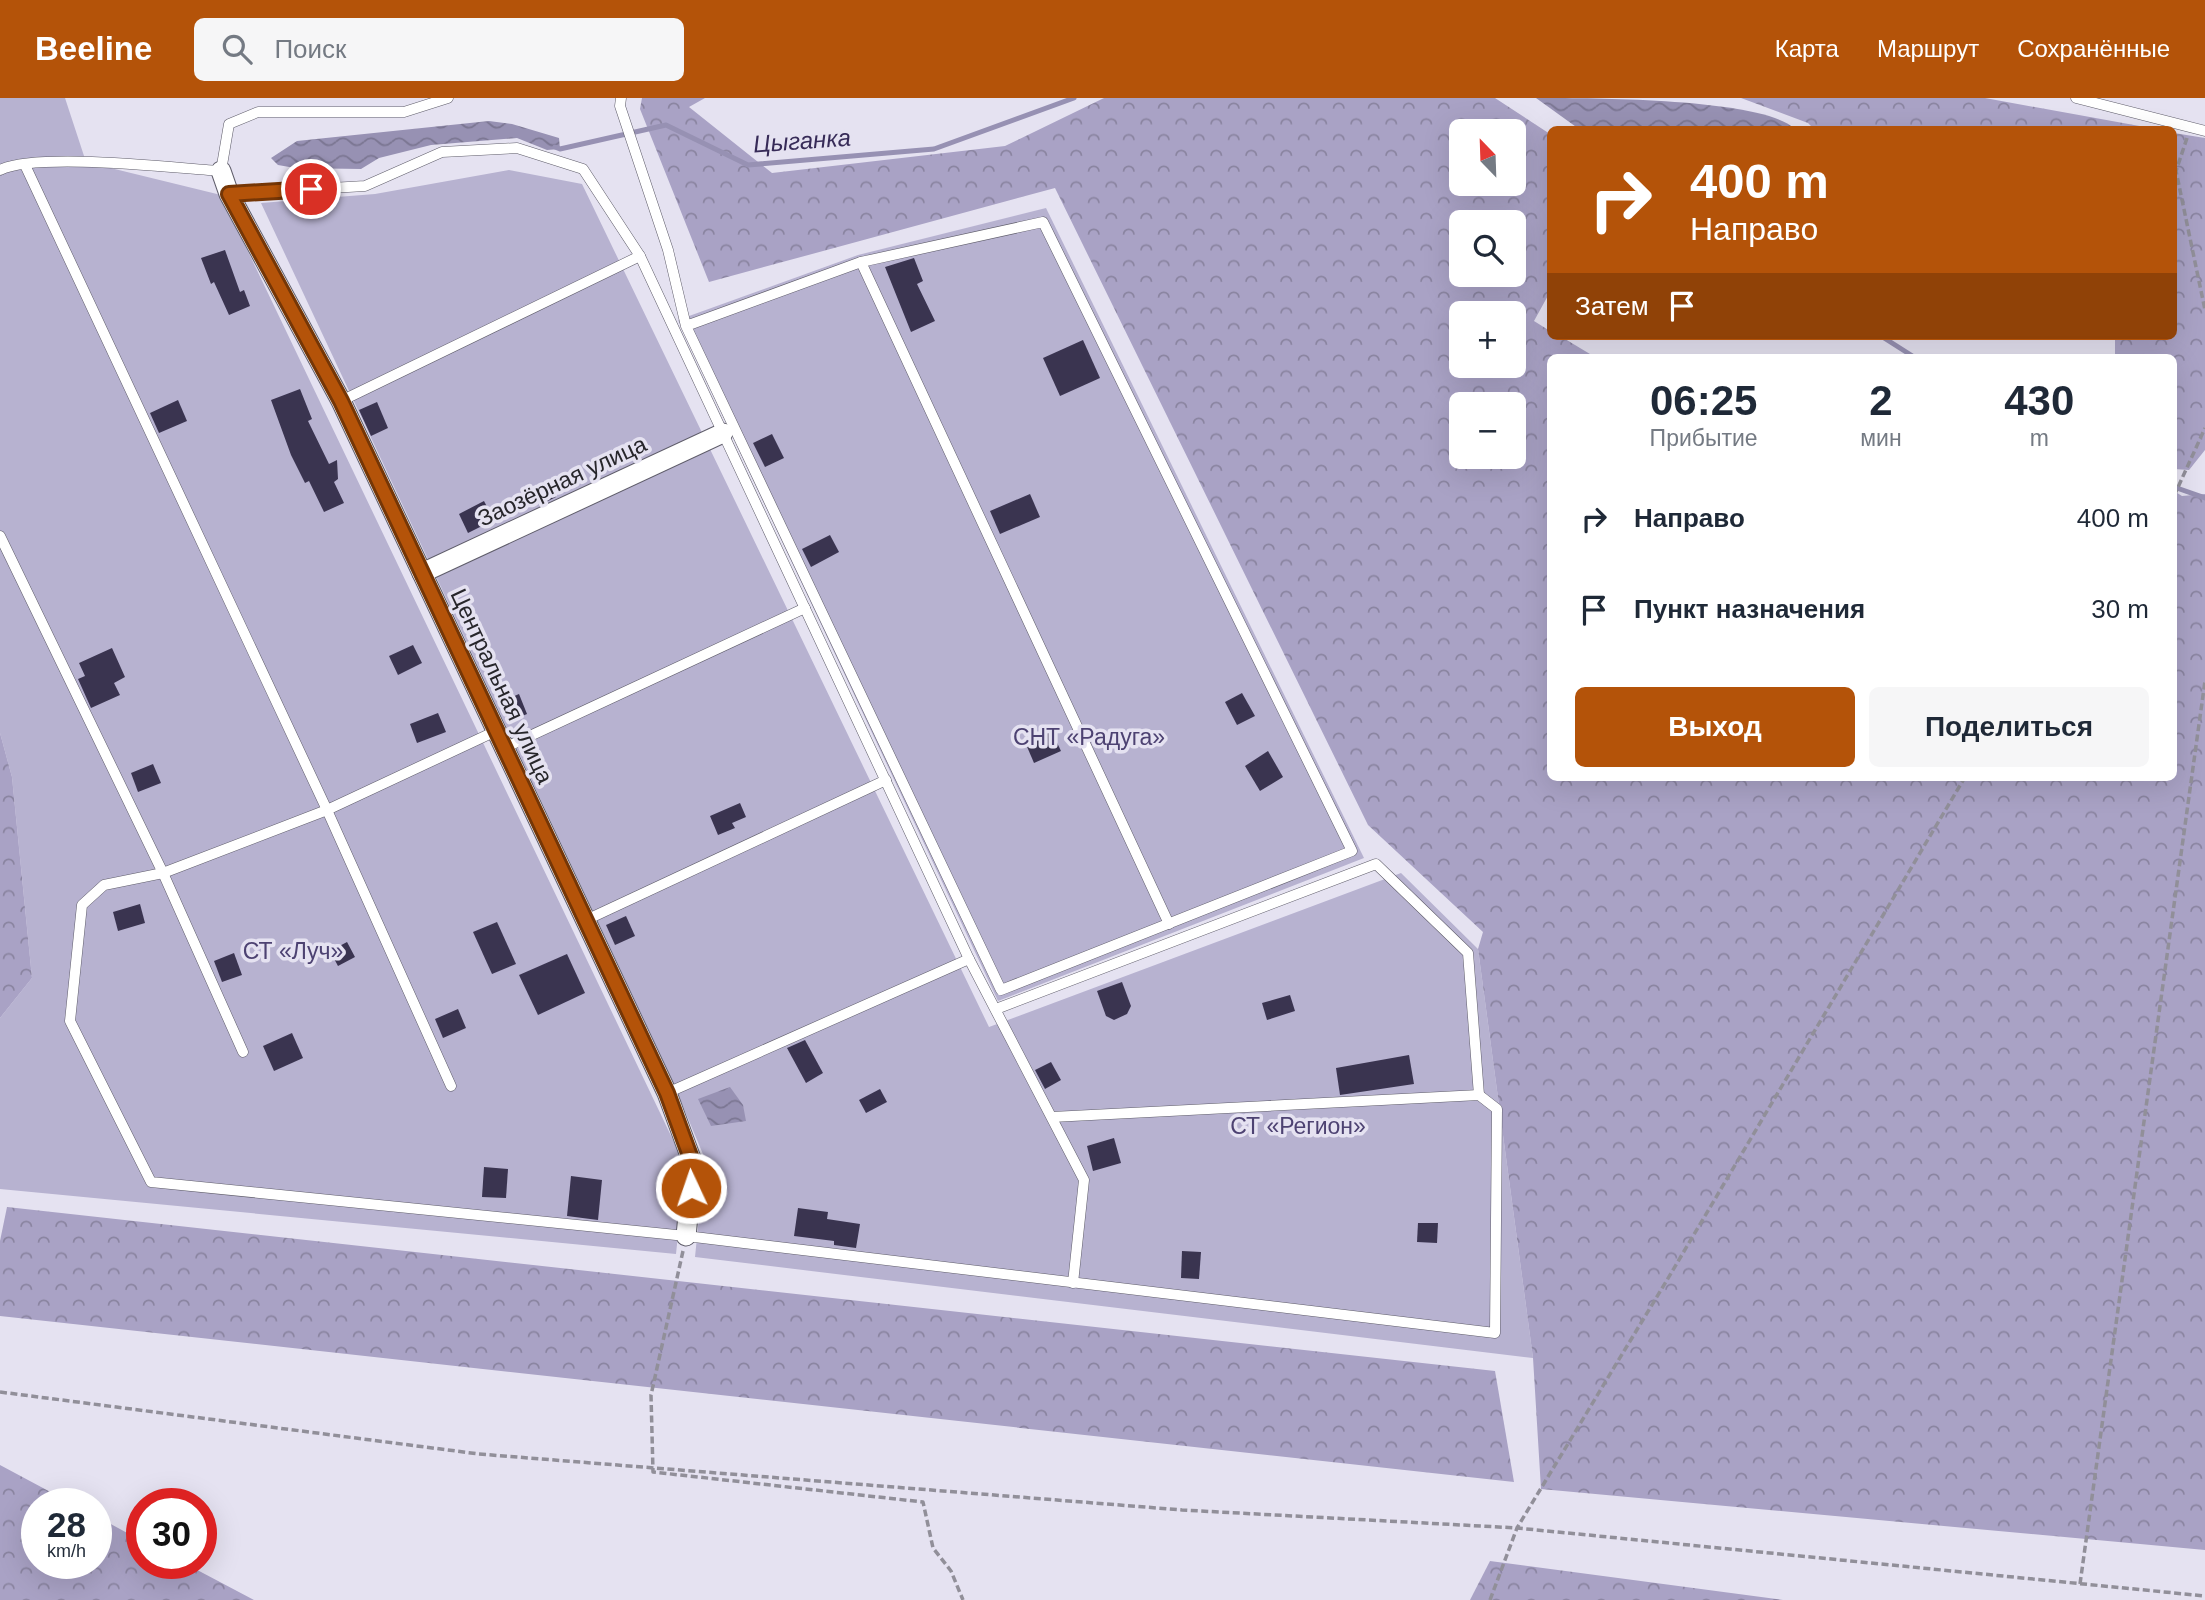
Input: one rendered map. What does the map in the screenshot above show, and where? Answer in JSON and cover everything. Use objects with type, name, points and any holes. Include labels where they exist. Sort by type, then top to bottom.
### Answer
[{"type":"street","name":"Центральная улица","points":[[221,171],[229,194],[341,401],[667,1093],[693,1164],[686,1236]]},
{"type":"street","name":"Заозёрная улица","points":[[422,573],[723,433]]},
{"type":"lane","points":[[0,170],[10,166],[61,162],[221,171],[229,124],[258,112],[404,112],[448,98]]},
{"type":"lane","points":[[621,98],[620,106],[668,250],[686,326],[1001,990],[1352,850],[1043,222],[861,262],[686,326]]},
{"type":"lane","points":[[2076,98],[2205,131]]},
{"type":"lane","points":[[229,194],[365,186],[442,152],[517,148],[583,169],[640,256],[969,959],[1084,1180],[1073,1283]]},
{"type":"lane","points":[[25,165],[327,810],[451,1086]]},
{"type":"lane","points":[[341,401],[640,256]]},
{"type":"lane","points":[[861,262],[1169,923]]},
{"type":"lane","points":[[0,536],[163,873],[243,1052]]},
{"type":"lane","points":[[805,608],[327,810],[163,873],[104,885],[82,905],[70,1021],[151,1182],[686,1236],[1495,1333],[1497,1109],[1479,1096],[1052,1118]]},
{"type":"lane","points":[[586,920],[886,780]]},
{"type":"lane","points":[[996,1009],[1376,864],[1468,953],[1479,1096]]},
{"type":"lane","points":[[667,1093],[969,959]]},
{"type":"path","points":[[2177,168],[2191,126]]},
{"type":"path","points":[[2177,176],[2205,310]]},
{"type":"path","points":[[2177,489],[2205,428]]},
{"type":"path","points":[[2080,1584],[2205,681]]},
{"type":"path","points":[[1490,1600],[1517,1528],[1963,781]]},
{"type":"path","points":[[686,1236],[651,1395],[653,1472],[923,1502],[933,1548],[951,1571],[963,1600]]},
{"type":"path","points":[[0,1392],[480,1454],[1182,1510],[1517,1528],[2205,1596]]},
{"type":"green space","name":"СТ «Луч»","points":[[0,98],[65,98],[86,162],[221,195],[685,1165],[676,1254],[0,1189],[0,1018],[32,978],[12,777],[0,733]]},
{"type":"green space","points":[[642,98],[705,98],[689,107],[772,173],[1005,146],[1104,98],[1495,98],[1547,132],[1547,297],[1534,321],[1547,329],[1547,340],[1567,340],[1590,354],[1547,354],[1547,781],[2177,781],[2177,493],[2182,496],[2205,494],[2205,1550],[1541,1489],[1533,1358],[1478,949],[1483,932],[1368,825],[1055,188],[709,282],[640,109]]},
{"type":"green space","points":[[1741,98],[1985,98],[2139,126],[1811,126]]},
{"type":"green space","points":[[2177,133],[2205,138],[2205,450],[2189,470],[2177,469],[2177,354],[2115,354],[2115,340],[2177,340]]},
{"type":"green space","name":"СТ «Регион»","points":[[509,170],[582,184],[989,1027],[1401,873],[1478,949],[1533,1358],[695,1257],[705,1159],[671,1078],[261,203],[375,194]]},
{"type":"green space","name":"СНТ «Радуга»","points":[[1046,208],[1364,858],[998,1001],[678,320],[858,255]]},
{"type":"green space","points":[[0,733],[12,777],[32,978],[0,1018]]},
{"type":"green space","points":[[7,1207],[1495,1371],[1514,1482],[0,1316],[0,1241]]},
{"type":"green space","points":[[0,1465],[43,1488],[21,1488],[21,1579],[112,1579],[112,1525],[126,1532],[126,1579],[214,1579],[254,1600],[0,1600]]},
{"type":"green space","points":[[1490,1561],[1783,1600],[1470,1600]]},
{"type":"water","points":[[1536,98],[1634,100],[1713,106],[1749,111],[1777,119],[1790,126],[1575,126]]},
{"type":"water","points":[[489,121],[512,124],[559,138],[560,149],[547,150],[517,138],[431,145],[379,158],[361,169],[295,168],[278,165],[271,158],[297,141]]},
{"type":"water","points":[[730,1087],[743,1105],[746,1121],[711,1126],[698,1099]]},
{"type":"building","points":[[225,250],[240,292],[244,290],[250,306],[229,315],[214,282],[211,284],[201,258]]},
{"type":"building","points":[[914,258],[923,281],[917,284],[935,321],[911,332],[885,267]]},
{"type":"building","points":[[1083,340],[1100,378],[1060,396],[1043,358]]},
{"type":"building","points":[[300,389],[312,419],[308,421],[329,464],[337,460],[338,479],[334,482],[344,503],[324,512],[309,481],[305,483],[291,455],[271,400]]},
{"type":"building","points":[[178,400],[187,421],[159,433],[150,413]]},
{"type":"building","points":[[377,402],[388,428],[371,436],[359,410]]},
{"type":"building","points":[[772,434],[784,458],[765,467],[753,443]]},
{"type":"building","points":[[550,483],[556,497],[540,505],[534,490]]},
{"type":"building","points":[[1030,494],[1040,517],[1000,534],[990,511]]},
{"type":"building","points":[[484,501],[494,520],[468,533],[459,514]]},
{"type":"building","points":[[830,535],[839,552],[811,567],[802,549]]},
{"type":"building","points":[[413,645],[422,663],[398,675],[389,656]]},
{"type":"building","points":[[112,648],[125,677],[114,683],[120,695],[91,708],[78,679],[85,676],[79,663]]},
{"type":"building","points":[[1242,693],[1255,716],[1237,725],[1225,702]]},
{"type":"building","points":[[519,694],[527,714],[508,722],[500,702]]},
{"type":"building","points":[[438,713],[446,732],[417,743],[410,724]]},
{"type":"building","points":[[1051,730],[1061,751],[1034,763],[1025,742]]},
{"type":"building","points":[[1268,751],[1283,777],[1260,791],[1245,766]]},
{"type":"building","points":[[153,764],[161,783],[138,792],[131,773]]},
{"type":"building","points":[[740,803],[746,817],[732,823],[735,828],[718,835],[710,816]]},
{"type":"building","points":[[140,904],[145,923],[118,931],[113,912]]},
{"type":"building","points":[[626,916],[635,936],[615,945],[606,925]]},
{"type":"building","points":[[497,922],[516,964],[492,974],[473,932]]},
{"type":"building","points":[[347,942],[355,957],[338,966],[330,951]]},
{"type":"building","points":[[234,953],[242,975],[222,982],[214,961]]},
{"type":"building","points":[[567,954],[585,993],[538,1015],[519,975]]},
{"type":"building","points":[[1122,982],[1131,1006],[1127,1014],[1114,1020],[1106,1016],[1097,991]]},
{"type":"building","points":[[1290,995],[1295,1011],[1267,1020],[1262,1003]]},
{"type":"building","points":[[458,1009],[466,1028],[443,1038],[435,1019]]},
{"type":"building","points":[[292,1033],[303,1058],[274,1071],[263,1046]]},
{"type":"building","points":[[805,1040],[823,1073],[806,1083],[787,1048]]},
{"type":"building","points":[[1409,1055],[1414,1084],[1340,1095],[1336,1068]]},
{"type":"building","points":[[1051,1062],[1061,1080],[1045,1089],[1035,1070]]},
{"type":"building","points":[[880,1089],[887,1102],[866,1113],[859,1100]]},
{"type":"building","points":[[1114,1138],[1121,1163],[1093,1171],[1087,1146]]},
{"type":"building","points":[[484,1167],[508,1169],[506,1198],[482,1197]]},
{"type":"building","points":[[571,1176],[602,1180],[598,1220],[567,1216]]},
{"type":"building","points":[[798,1208],[828,1212],[827,1219],[860,1224],[856,1248],[834,1245],[834,1241],[794,1236]]},
{"type":"building","points":[[1418,1223],[1438,1223],[1437,1243],[1417,1242]]},
{"type":"building","points":[[1182,1251],[1201,1252],[1199,1279],[1181,1278]]},
{"type":"waterway","name":"Цыганка","points":[[555,147],[560,149],[666,125],[748,165],[934,149],[1074,98]]},
{"type":"waterway","name":"Цыганка","points":[[1887,340],[1909,354]]},
{"type":"waterway","name":"Цыганка","points":[[2177,488],[2205,498]]},
{"type":"route","points":[[311,189],[229,194],[341,401],[667,1093],[693,1164],[691,1188]]}]
